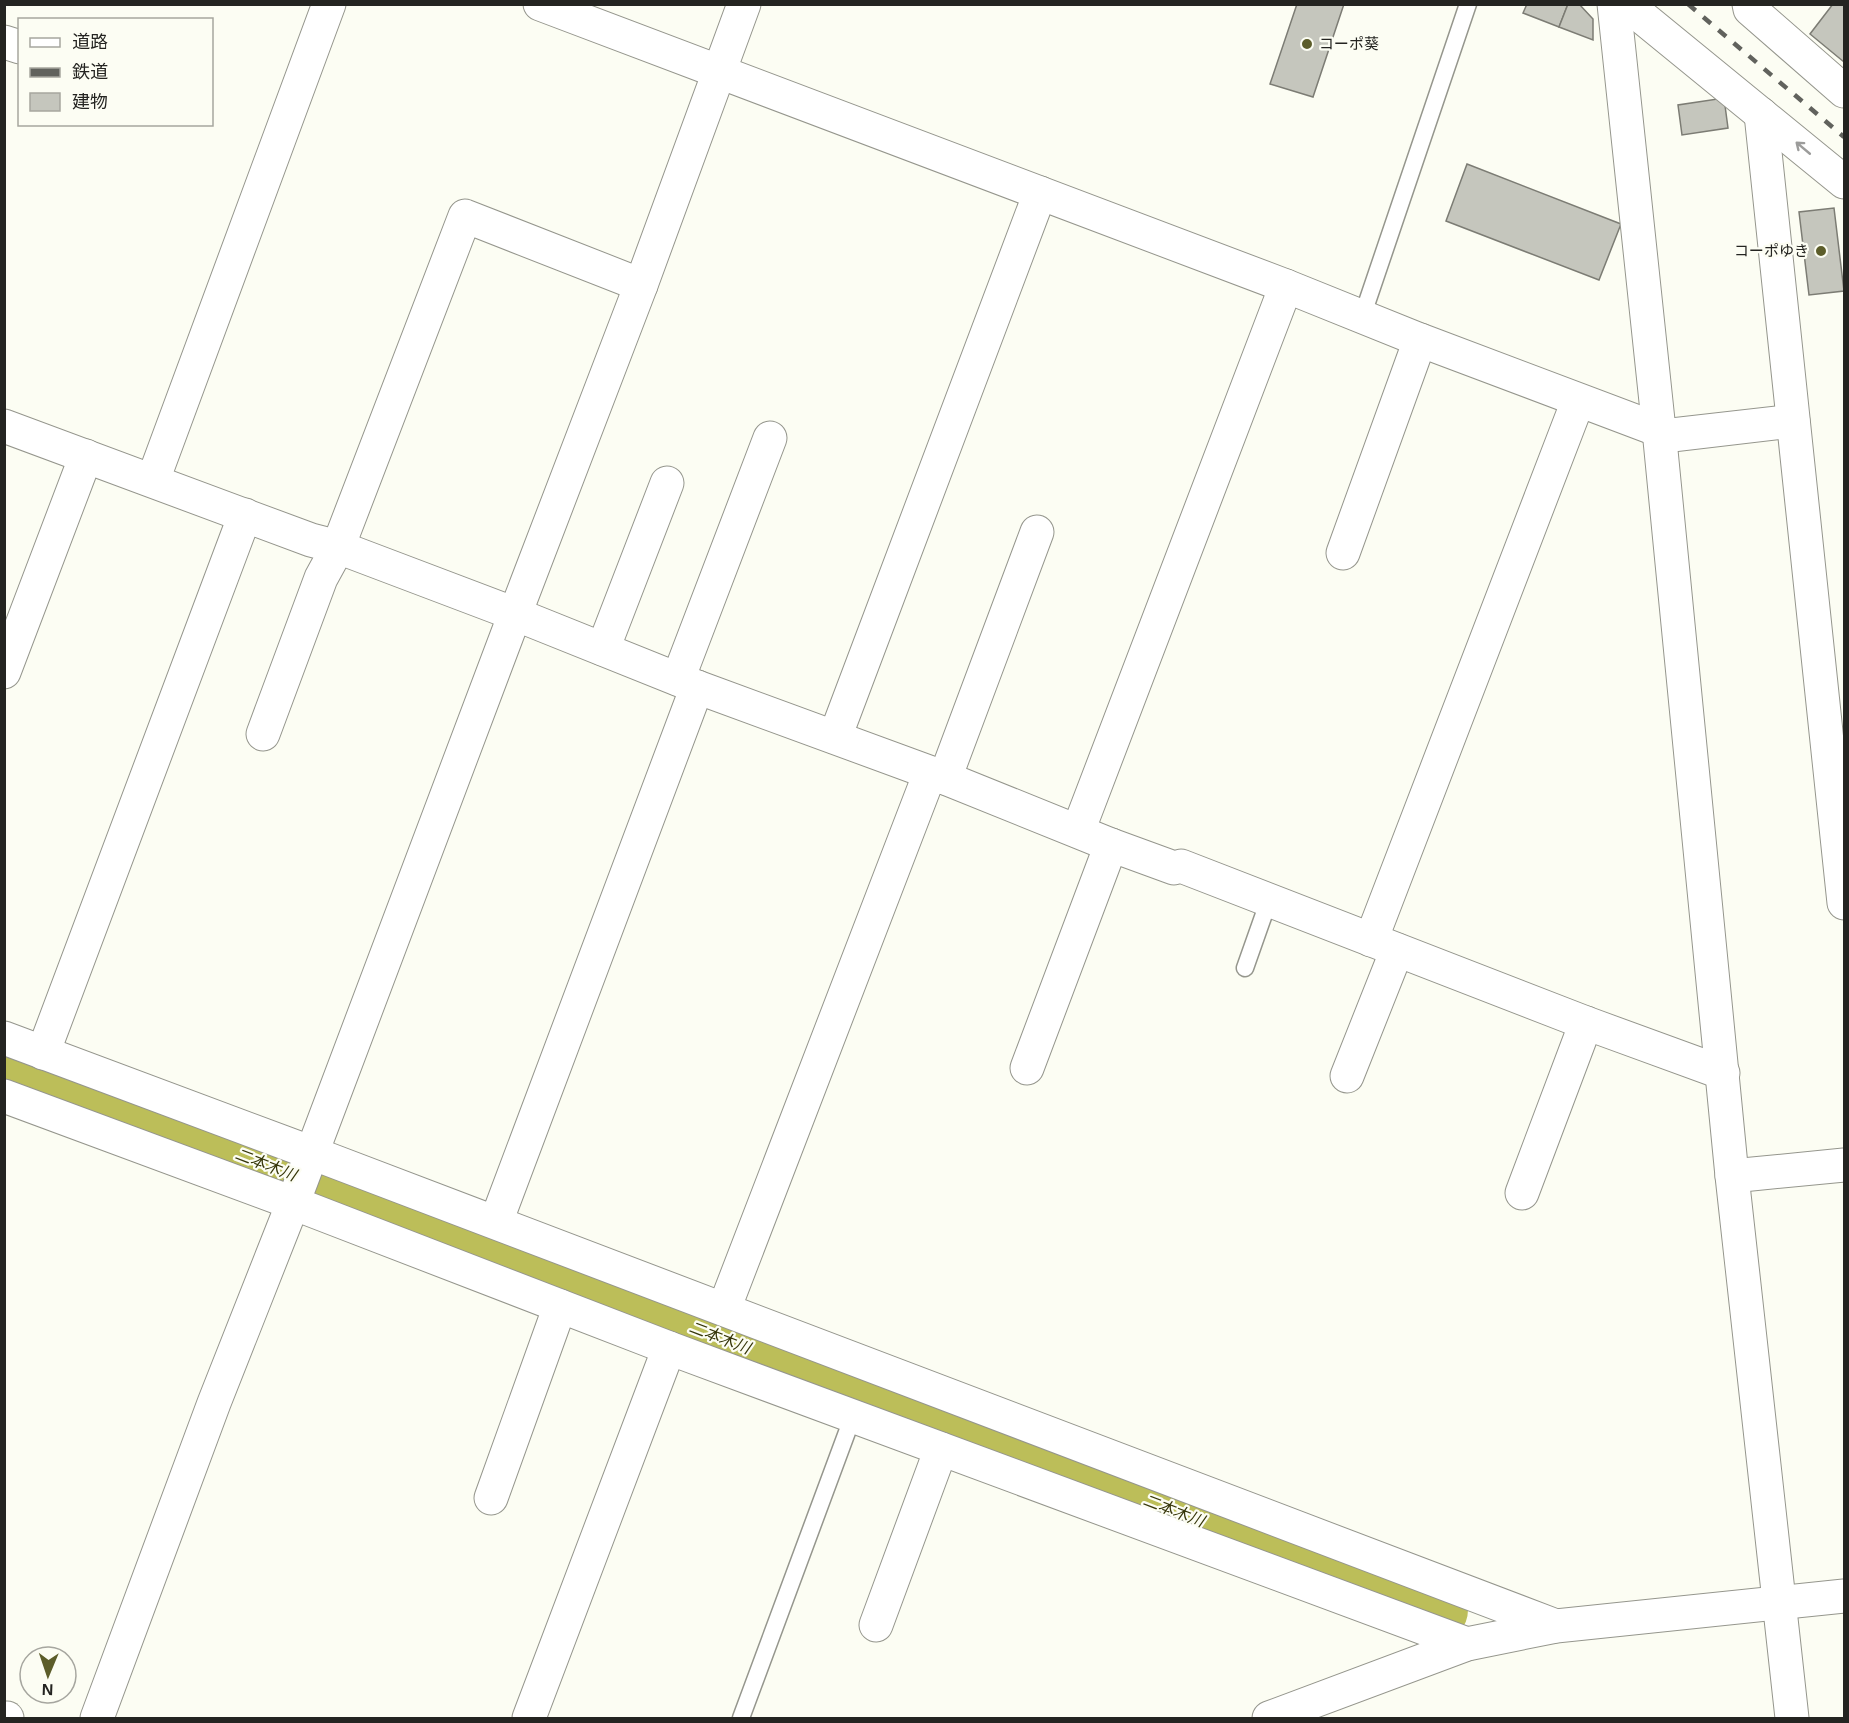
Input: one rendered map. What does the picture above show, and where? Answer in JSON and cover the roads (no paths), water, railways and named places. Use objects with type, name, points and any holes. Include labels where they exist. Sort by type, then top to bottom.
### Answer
[{"type":"street","points":[[153,480],[329,4]]},
{"type":"street","points":[[540,4],[1286,286],[1578,401],[1672,435],[1792,421]]},
{"type":"street","points":[[97,1719],[214,1403],[293,1203],[514,614],[641,285],[744,4]]},
{"type":"street","points":[[1614,4],[1659,430],[1732,1176],[1792,1719]]},
{"type":"street","points":[[1626,4],[1845,183]]},
{"type":"street","points":[[1749,4],[1749,9],[1845,91]]},
{"type":"street","points":[[1761,114],[1845,903]]},
{"type":"street","points":[[836,737],[1040,193]]},
{"type":"street","points":[[263,734],[321,578],[338,547],[465,216],[641,285]]},
{"type":"street","points":[[1078,831],[1286,286]]},
{"type":"street","points":[[1343,553],[1420,340]]},
{"type":"street","points":[[1347,1076],[1384,945],[1578,401]]},
{"type":"street","points":[[4,426],[311,540],[338,547],[688,683],[938,775],[1111,845],[1174,868],[1181,866],[1586,1023],[1723,1073]]},
{"type":"street","points":[[496,1222],[688,683],[770,438]]},
{"type":"street","points":[[4,672],[86,456]]},
{"type":"street","points":[[603,649],[667,483]]},
{"type":"street","points":[[43,1053],[245,515]]},
{"type":"street","points":[[724,1309],[1038,532]]},
{"type":"street","points":[[1027,1068],[1111,845]]},
{"type":"street","points":[[1522,1193],[1586,1023]]},
{"type":"street","points":[[4,1038],[496,1222],[1556,1626]]},
{"type":"street","points":[[4,1096],[293,1203],[669,1348],[1467,1644]]},
{"type":"street","points":[[1732,1176],[1845,1164]]},
{"type":"street","points":[[491,1498],[560,1306]]},
{"type":"street","points":[[529,1719],[669,1348]]},
{"type":"street","points":[[876,1625],[940,1449]]},
{"type":"street","points":[[1269,1719],[1467,1644],[1556,1626],[1845,1596]]},
{"type":"lane","points":[[1362,317],[1468,4]]},
{"type":"lane","points":[[1245,968],[1269,900]]},
{"type":"lane","points":[[741,1719],[853,1416]]},
{"type":"waterway","name":"二本木川","points":[[4,1064],[321,1182],[1435,1610]]},
{"type":"railway","points":[[1688,4],[1844,137]]},
{"type":"place","name":"コーポ葵","points":[[1307,44]]},
{"type":"place","name":"コーポゆき","points":[[1821,251]]}]
